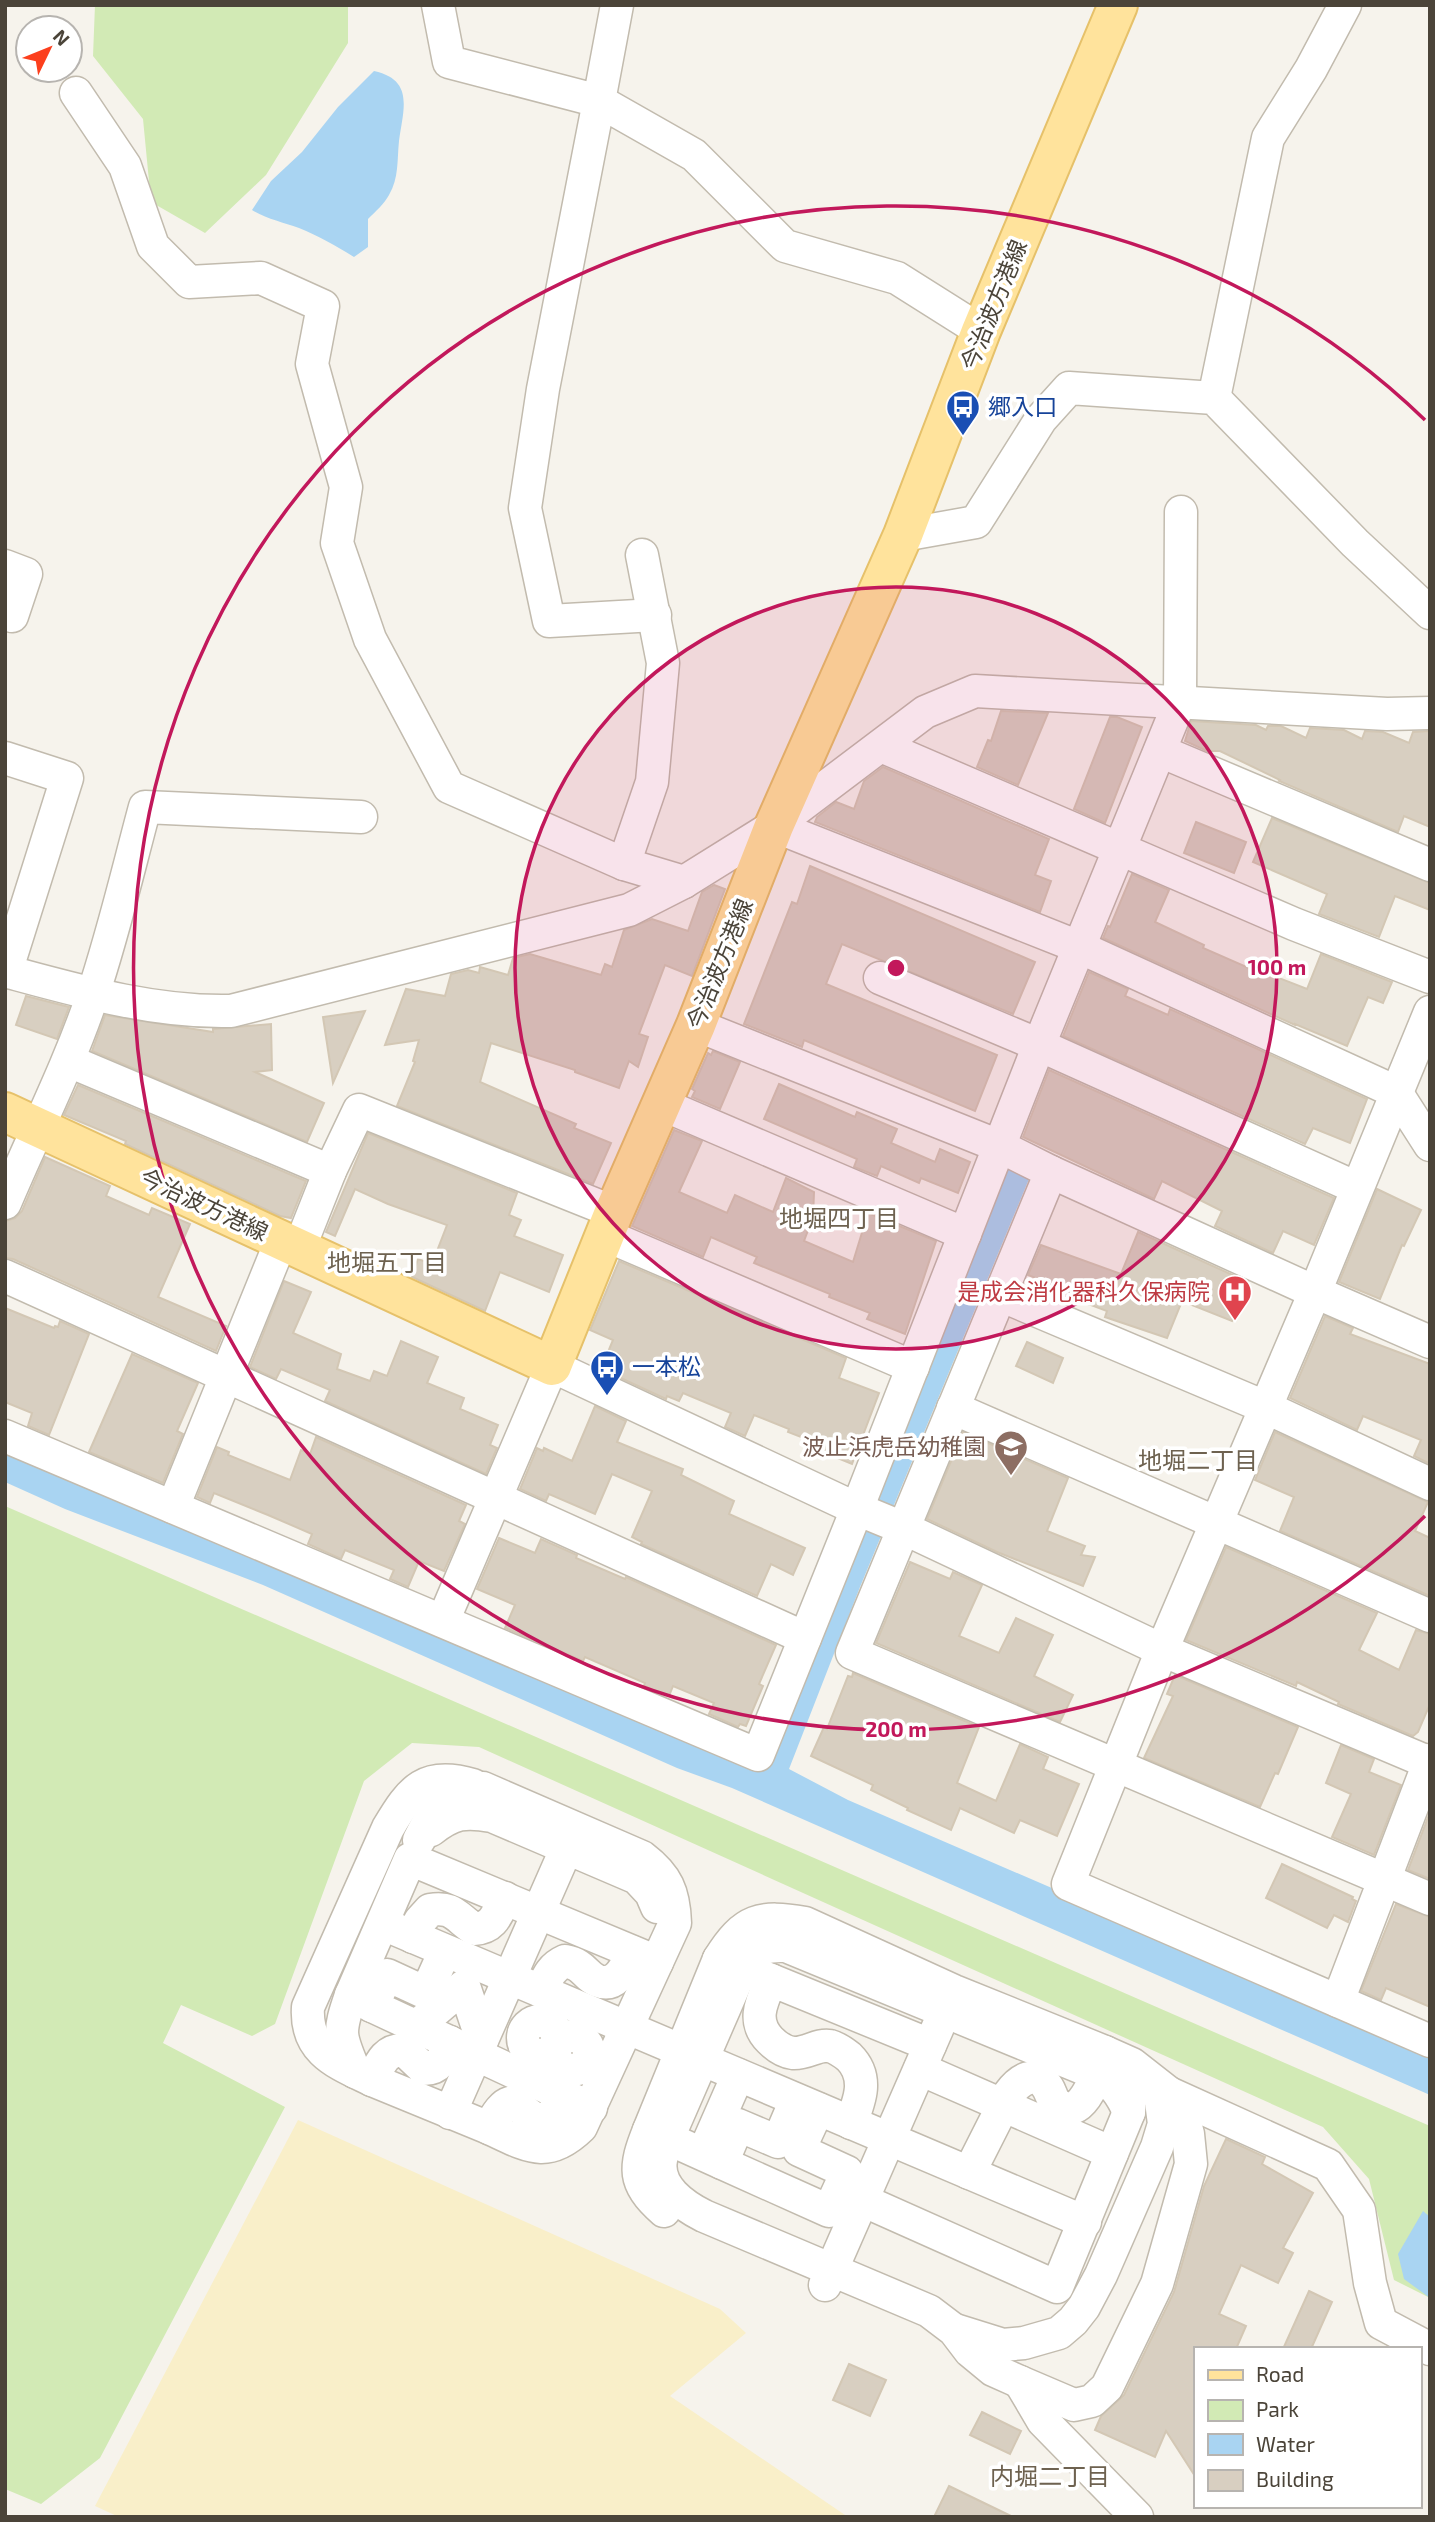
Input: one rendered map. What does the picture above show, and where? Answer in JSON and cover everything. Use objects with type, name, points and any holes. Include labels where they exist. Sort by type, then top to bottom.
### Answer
[{"type":"main road","name":"今治波方港線","points":[[21,1119],[552,1366],[609,1224],[696,1026],[774,826],[903,536],[981,331],[1118,5]]},
{"type":"street","points":[[438,5],[449,62],[598,101],[694,155],[785,246],[897,278],[981,331]]},
{"type":"street","points":[[617,5],[543,389],[524,508],[549,621],[655,615]]},
{"type":"street","points":[[1214,398],[1268,138],[1311,69],[1345,5]]},
{"type":"street","points":[[76,93],[125,166],[153,246],[189,282],[261,278],[323,306],[312,364],[346,487],[337,544],[370,639],[449,787],[624,864],[684,882]]},
{"type":"street","points":[[903,536],[976,522],[1041,419],[1069,388],[1214,398],[1355,543],[1430,613]]},
{"type":"street","points":[[5,1436],[758,1755],[858,1509],[1039,1045],[1181,701],[1181,512]]},
{"type":"street","points":[[624,864],[652,782],[663,663],[642,555]]},
{"type":"street","points":[[5,566],[26,574],[12,615]]},
{"type":"street","points":[[5,758],[66,778],[6,972],[93,995],[197,1012],[231,1011],[629,910],[684,882],[774,826],[925,712],[975,691],[1387,714],[1430,713]]},
{"type":"street","points":[[881,746],[1294,924],[1430,977]]},
{"type":"street","points":[[1160,751],[1430,865]]},
{"type":"street","points":[[5,1203],[21,1119],[69,1061],[93,995],[145,807],[361,817]]},
{"type":"street","points":[[774,826],[1079,947],[1396,1092],[1430,1145]]},
{"type":"street","points":[[880,978],[1039,1045],[1357,1188]]},
{"type":"street","points":[[1430,1012],[1315,1292],[1162,1650],[1068,1884],[1430,2041]]},
{"type":"street","points":[[696,1026],[999,1146],[1051,1172],[1430,1342]]},
{"type":"street","points":[[69,1061],[330,1171]]},
{"type":"street","points":[[661,1104],[965,1234]]},
{"type":"street","points":[[173,1507],[227,1378],[290,1245],[359,1110],[913,1367]]},
{"type":"street","points":[[1051,1172],[852,1653],[1430,1899]]},
{"type":"street","points":[[5,1276],[806,1638]]},
{"type":"street","points":[[1000,1295],[1265,1408],[1430,1484]]},
{"type":"street","points":[[443,1622],[552,1366],[1162,1650],[1429,1762],[1338,2001]]},
{"type":"street","points":[[953,1408],[1430,1616]]},
{"type":"street","points":[[454,1780],[483,1788],[637,1878],[651,1894],[662,1929],[650,1955],[626,2028],[591,2108],[581,2127],[567,2141],[551,2148],[529,2147],[363,2076],[330,2059],[311,2039],[307,2022],[308,2007],[388,1828],[403,1802],[416,1788],[433,1781],[454,1780]]},
{"type":"street","points":[[362,2001],[383,1924],[414,1849],[437,1805],[453,1793],[483,1788]]},
{"type":"street","points":[[414,1849],[454,1815],[471,1812],[571,1838]]},
{"type":"street","points":[[450,2113],[469,2046],[509,1978],[571,1838]]},
{"type":"street","points":[[414,1849],[505,1898],[650,1955]]},
{"type":"street","points":[[413,1937],[420,1921],[430,1909],[443,1907],[474,1929],[484,1929],[494,1921],[505,1898]]},
{"type":"street","points":[[383,1924],[1085,2222]]},
{"type":"street","points":[[1024,2343],[1040,2326],[1129,2112],[1128,2082],[1120,2068],[1101,2063],[949,2001],[786,1946],[767,1945],[731,1963],[658,2134],[639,2154],[637,2169],[650,2199],[669,2215],[828,2278],[919,2321],[1003,2345],[1024,2343],[1059,2333],[1084,2307],[1101,2275],[1157,2147],[1164,2124],[1160,2085]]},
{"type":"street","points":[[363,2076],[341,2040],[341,2025],[387,1975],[426,1993],[445,1951]]},
{"type":"street","points":[[541,1992],[550,1972],[565,1961],[583,1967],[589,1976],[599,1982],[608,1982],[650,1955]]},
{"type":"street","points":[[731,1963],[772,1980],[925,2057],[1003,2106],[1112,2153]]},
{"type":"street","points":[[772,1980],[762,2002],[758,2021],[764,2034],[776,2046],[791,2053],[808,2052],[820,2046],[833,2046],[858,2067],[862,2083],[860,2101],[851,2123]]},
{"type":"street","points":[[416,2027],[464,1986],[469,2046]]},
{"type":"street","points":[[362,2001],[416,2027],[469,2046],[591,2108]]},
{"type":"street","points":[[828,2278],[848,2211],[889,2139],[949,2001]]},
{"type":"street","points":[[489,2129],[500,2109],[512,2103],[520,2105],[540,2121],[546,2121],[557,2108],[550,2089],[556,2045],[573,2005]]},
{"type":"street","points":[[363,2076],[394,2050],[404,2050],[424,2069],[433,2069],[469,2046]]},
{"type":"street","points":[[1101,2063],[1132,2064],[1160,2085],[1328,2165],[1359,2210],[1370,2283],[1381,2323],[1430,2348]]},
{"type":"street","points":[[969,2173],[1003,2106],[1016,2085],[1024,2078],[1032,2077],[1048,2088],[1057,2104],[1068,2109],[1076,2107],[1090,2092],[1101,2063]]},
{"type":"street","points":[[713,2159],[738,2075]]},
{"type":"street","points":[[954,2330],[970,2351],[993,2370],[1074,2404],[1092,2401],[1107,2387],[1157,2284],[1191,2164],[1188,2134],[1182,2112],[1160,2085]]},
{"type":"street","points":[[713,2159],[738,2125],[778,2142],[807,2104]]},
{"type":"street","points":[[807,2104],[799,2150],[847,2172],[848,2211]]},
{"type":"street","points":[[658,2134],[713,2159],[848,2211],[1057,2287]]},
{"type":"street","points":[[1020,2382],[1043,2421],[1137,2517]]},
{"type":"green space","points":[[95,5],[348,5],[348,43],[266,175],[205,233],[151,202],[143,119],[93,56]]},
{"type":"green space","points":[[5,1506],[1430,2126],[1430,2298],[1394,2280],[1369,2179],[1323,2127],[479,1747],[412,1743],[364,1781],[275,2024],[252,2036],[181,2005],[163,2043],[285,2107],[100,2458],[41,2504],[5,2489]]},
{"type":"sand","points":[[298,2120],[720,2309],[746,2333],[670,2396],[848,2517],[119,2517],[95,2506]]},
{"type":"water","points":[[374,71],[396,81],[401,89],[403,118],[392,189],[368,219],[368,247],[354,257],[314,234],[252,210],[271,181],[302,152],[338,107]]},
{"type":"water","points":[[1006,1167],[1029,1179],[860,1587],[789,1769],[848,1800],[1186,1946],[1430,2056],[1430,2095],[263,1585],[65,1509],[5,1482],[5,1442],[764,1760]]},
{"type":"water","points":[[1423,2211],[1430,2217],[1430,2298],[1404,2279],[1398,2254]]},
{"type":"building","points":[[1001,711],[1048,713],[1018,785],[977,767],[988,740],[991,741]]},
{"type":"building","points":[[1110,717],[1142,727],[1105,823],[1074,809]]},
{"type":"building","points":[[1191,721],[1256,725],[1266,730],[1268,726],[1281,726],[1306,738],[1310,728],[1344,730],[1362,739],[1365,731],[1383,732],[1409,743],[1413,732],[1430,731],[1430,827],[1404,816],[1398,832],[1279,781],[1220,751],[1207,751],[1185,741]]},
{"type":"building","points":[[883,767],[1049,839],[1035,875],[1051,881],[1040,912],[815,822],[817,817],[836,802],[854,809],[864,781]]},
{"type":"building","points":[[1272,818],[1430,883],[1430,910],[1395,896],[1379,937],[1319,914],[1327,894],[1253,862]]},
{"type":"building","points":[[1196,822],[1246,842],[1234,873],[1184,853]]},
{"type":"building","points":[[810,866],[1035,962],[1013,1014],[842,944],[826,984],[997,1055],[975,1111],[804,1040],[802,1047],[744,1024],[792,902],[797,904]]},
{"type":"building","points":[[1132,874],[1169,890],[1155,922],[1204,945],[1203,948],[1260,973],[1261,971],[1307,989],[1321,954],[1392,982],[1383,1003],[1368,997],[1347,1046],[1103,938]]},
{"type":"building","points":[[714,885],[725,889],[692,976],[665,965],[639,1034],[648,1037],[638,1067],[629,1061],[619,1088],[575,1070],[491,1043],[480,1082],[576,1124],[574,1128],[611,1143],[593,1184],[397,1106],[415,1062],[413,1061],[419,1040],[385,1045],[406,989],[445,996],[451,974],[468,970],[479,973],[480,967],[508,975],[513,958],[530,954],[601,975],[605,964],[612,967],[624,930],[652,919],[688,931],[702,892]]},
{"type":"building","points":[[1089,972],[1128,989],[1125,996],[1168,1015],[1170,1009],[1367,1099],[1350,1143],[1313,1128],[1305,1144],[1063,1036]]},
{"type":"building","points":[[26,996],[69,1007],[57,1039],[16,1025]]},
{"type":"building","points":[[365,1011],[333,1083],[323,1017]]},
{"type":"building","points":[[105,1015],[213,1032],[213,1029],[271,1024],[272,1070],[255,1072],[324,1103],[307,1142],[92,1051]]},
{"type":"building","points":[[713,1051],[740,1062],[720,1109],[692,1097],[695,1091],[692,1089],[708,1053],[711,1055]]},
{"type":"building","points":[[1049,1070],[1334,1198],[1314,1245],[1283,1231],[1273,1253],[1215,1226],[1222,1211],[1162,1181],[1154,1199],[1023,1137]]},
{"type":"building","points":[[779,1084],[855,1117],[857,1112],[897,1129],[891,1143],[935,1162],[940,1149],[970,1162],[958,1193],[921,1178],[919,1183],[881,1166],[877,1176],[854,1167],[857,1159],[764,1119]]},
{"type":"building","points":[[78,1085],[306,1181],[291,1218],[280,1216],[125,1144],[126,1141],[64,1115]]},
{"type":"building","points":[[674,1130],[702,1141],[679,1192],[727,1213],[735,1195],[773,1212],[786,1178],[814,1192],[813,1217],[804,1241],[853,1262],[868,1213],[936,1241],[905,1334],[867,1319],[870,1313],[829,1297],[830,1294],[754,1263],[757,1257],[711,1237],[703,1257],[632,1226]]},
{"type":"building","points":[[368,1133],[517,1193],[509,1215],[521,1220],[514,1236],[563,1255],[549,1292],[500,1272],[485,1311],[412,1277],[418,1259],[432,1264],[447,1225],[355,1189],[335,1236],[326,1232]]},
{"type":"building","points":[[45,1157],[110,1186],[106,1196],[149,1215],[152,1208],[190,1224],[158,1297],[226,1326],[216,1351],[13,1259],[5,1258],[5,1221],[15,1218],[22,1211]]},
{"type":"building","points":[[1377,1189],[1421,1210],[1404,1246],[1402,1245],[1380,1299],[1339,1282]]},
{"type":"building","points":[[1138,1232],[1248,1282],[1232,1321],[1182,1301],[1167,1338],[1105,1317],[1107,1311],[1067,1296],[1069,1291],[1028,1275],[1041,1245],[1121,1274]]},
{"type":"building","points":[[619,1261],[846,1358],[839,1378],[879,1393],[852,1464],[825,1453],[827,1447],[754,1415],[745,1436],[725,1427],[731,1413],[683,1393],[679,1401],[667,1396],[666,1399],[601,1369],[613,1340],[590,1330]]},
{"type":"building","points":[[284,1281],[311,1292],[293,1333],[341,1354],[337,1369],[370,1381],[374,1371],[387,1376],[401,1341],[438,1357],[427,1383],[464,1398],[460,1409],[498,1425],[490,1445],[497,1448],[486,1474],[325,1401],[330,1390],[281,1369],[276,1379],[250,1367]]},
{"type":"building","points":[[5,1308],[54,1328],[58,1327],[60,1321],[89,1334],[49,1435],[28,1426],[32,1413],[5,1402]]},
{"type":"building","points":[[1325,1316],[1353,1328],[1350,1334],[1430,1364],[1430,1464],[1414,1456],[1421,1440],[1363,1416],[1357,1430],[1290,1398]]},
{"type":"building","points":[[1027,1342],[1063,1358],[1053,1383],[1016,1366]]},
{"type":"building","points":[[132,1354],[198,1383],[177,1431],[183,1434],[163,1483],[89,1452]]},
{"type":"building","points":[[595,1406],[626,1421],[617,1442],[683,1469],[681,1475],[734,1501],[729,1514],[805,1548],[793,1575],[771,1564],[757,1596],[641,1544],[642,1542],[632,1537],[652,1491],[612,1474],[595,1514],[549,1494],[546,1501],[520,1489],[537,1448],[543,1451],[544,1448],[572,1461]]},
{"type":"building","points":[[963,1432],[1068,1478],[1047,1531],[1085,1546],[1081,1555],[1095,1557],[1083,1586],[997,1552],[927,1519]]},
{"type":"building","points":[[1275,1432],[1428,1502],[1415,1531],[1430,1538],[1430,1596],[1280,1531],[1294,1497],[1255,1480]]},
{"type":"building","points":[[316,1437],[466,1505],[459,1521],[465,1524],[444,1571],[419,1561],[408,1587],[390,1579],[394,1570],[345,1550],[341,1559],[308,1544],[312,1534],[268,1515],[214,1493],[210,1503],[197,1497],[217,1447],[229,1452],[228,1455],[290,1480],[301,1450],[310,1454]]},
{"type":"building","points":[[499,1538],[535,1553],[541,1539],[577,1555],[576,1558],[625,1579],[626,1577],[776,1645],[759,1684],[763,1686],[746,1726],[740,1724],[738,1727],[709,1714],[714,1703],[673,1686],[669,1696],[585,1657],[583,1661],[505,1628],[515,1605],[477,1589]]},
{"type":"building","points":[[1226,1547],[1377,1613],[1359,1650],[1399,1670],[1416,1630],[1430,1634],[1430,1704],[1418,1732],[1413,1736],[1338,1704],[1339,1702],[1297,1682],[1296,1686],[1186,1640]]},
{"type":"building","points":[[910,1562],[950,1579],[953,1572],[982,1585],[959,1636],[999,1653],[1016,1618],[1053,1635],[1034,1676],[1073,1695],[1060,1722],[876,1643]]},
{"type":"building","points":[[853,1673],[979,1727],[957,1783],[996,1801],[1020,1744],[1048,1757],[1043,1769],[1079,1784],[1057,1836],[1020,1820],[1014,1833],[960,1808],[951,1830],[871,1790],[873,1785],[811,1756],[824,1727],[827,1729],[848,1676],[852,1677]]},
{"type":"building","points":[[1175,1675],[1298,1727],[1278,1774],[1275,1773],[1260,1807],[1144,1758],[1173,1696],[1167,1694]]},
{"type":"building","points":[[1341,1745],[1374,1759],[1369,1772],[1401,1785],[1374,1855],[1332,1837],[1351,1794],[1326,1783]]},
{"type":"building","points":[[1430,1812],[1430,1879],[1408,1870]]},
{"type":"building","points":[[1282,1864],[1353,1897],[1356,1901],[1348,1922],[1334,1915],[1327,1928],[1266,1898]]},
{"type":"building","points":[[1396,1904],[1430,1917],[1430,2007],[1386,1988],[1381,2000],[1361,1991]]},
{"type":"building","points":[[1226,2139],[1265,2157],[1262,2164],[1313,2193],[1283,2248],[1293,2253],[1278,2283],[1241,2265],[1219,2314],[1246,2326],[1237,2347],[1194,2347],[1194,2474],[1166,2431],[1155,2457],[1095,2430],[1101,2416],[1124,2395],[1174,2292],[1204,2186]]},
{"type":"building","points":[[1309,2291],[1332,2302],[1312,2347],[1284,2347]]},
{"type":"building","points":[[849,2364],[886,2380],[870,2416],[833,2400]]},
{"type":"building","points":[[982,2412],[1021,2431],[1010,2454],[970,2435]]},
{"type":"building","points":[[949,2486],[1013,2517],[934,2517]]},
{"type":"place","name":"郷入口","points":[[963,437]]},
{"type":"place","name":"是成会消化器科久保病院","points":[[1235,1322]]},
{"type":"place","name":"一本松","points":[[607,1397]]},
{"type":"place","name":"波止浜虎岳幼稚園","points":[[1011,1477]]},
{"type":"district","name":"地堀四丁目","points":[[839,1219]]},
{"type":"district","name":"地堀五丁目","points":[[387,1263]]},
{"type":"district","name":"地堀二丁目","points":[[1198,1461]]},
{"type":"district","name":"内堀二丁目","points":[[1050,2477]]}]
